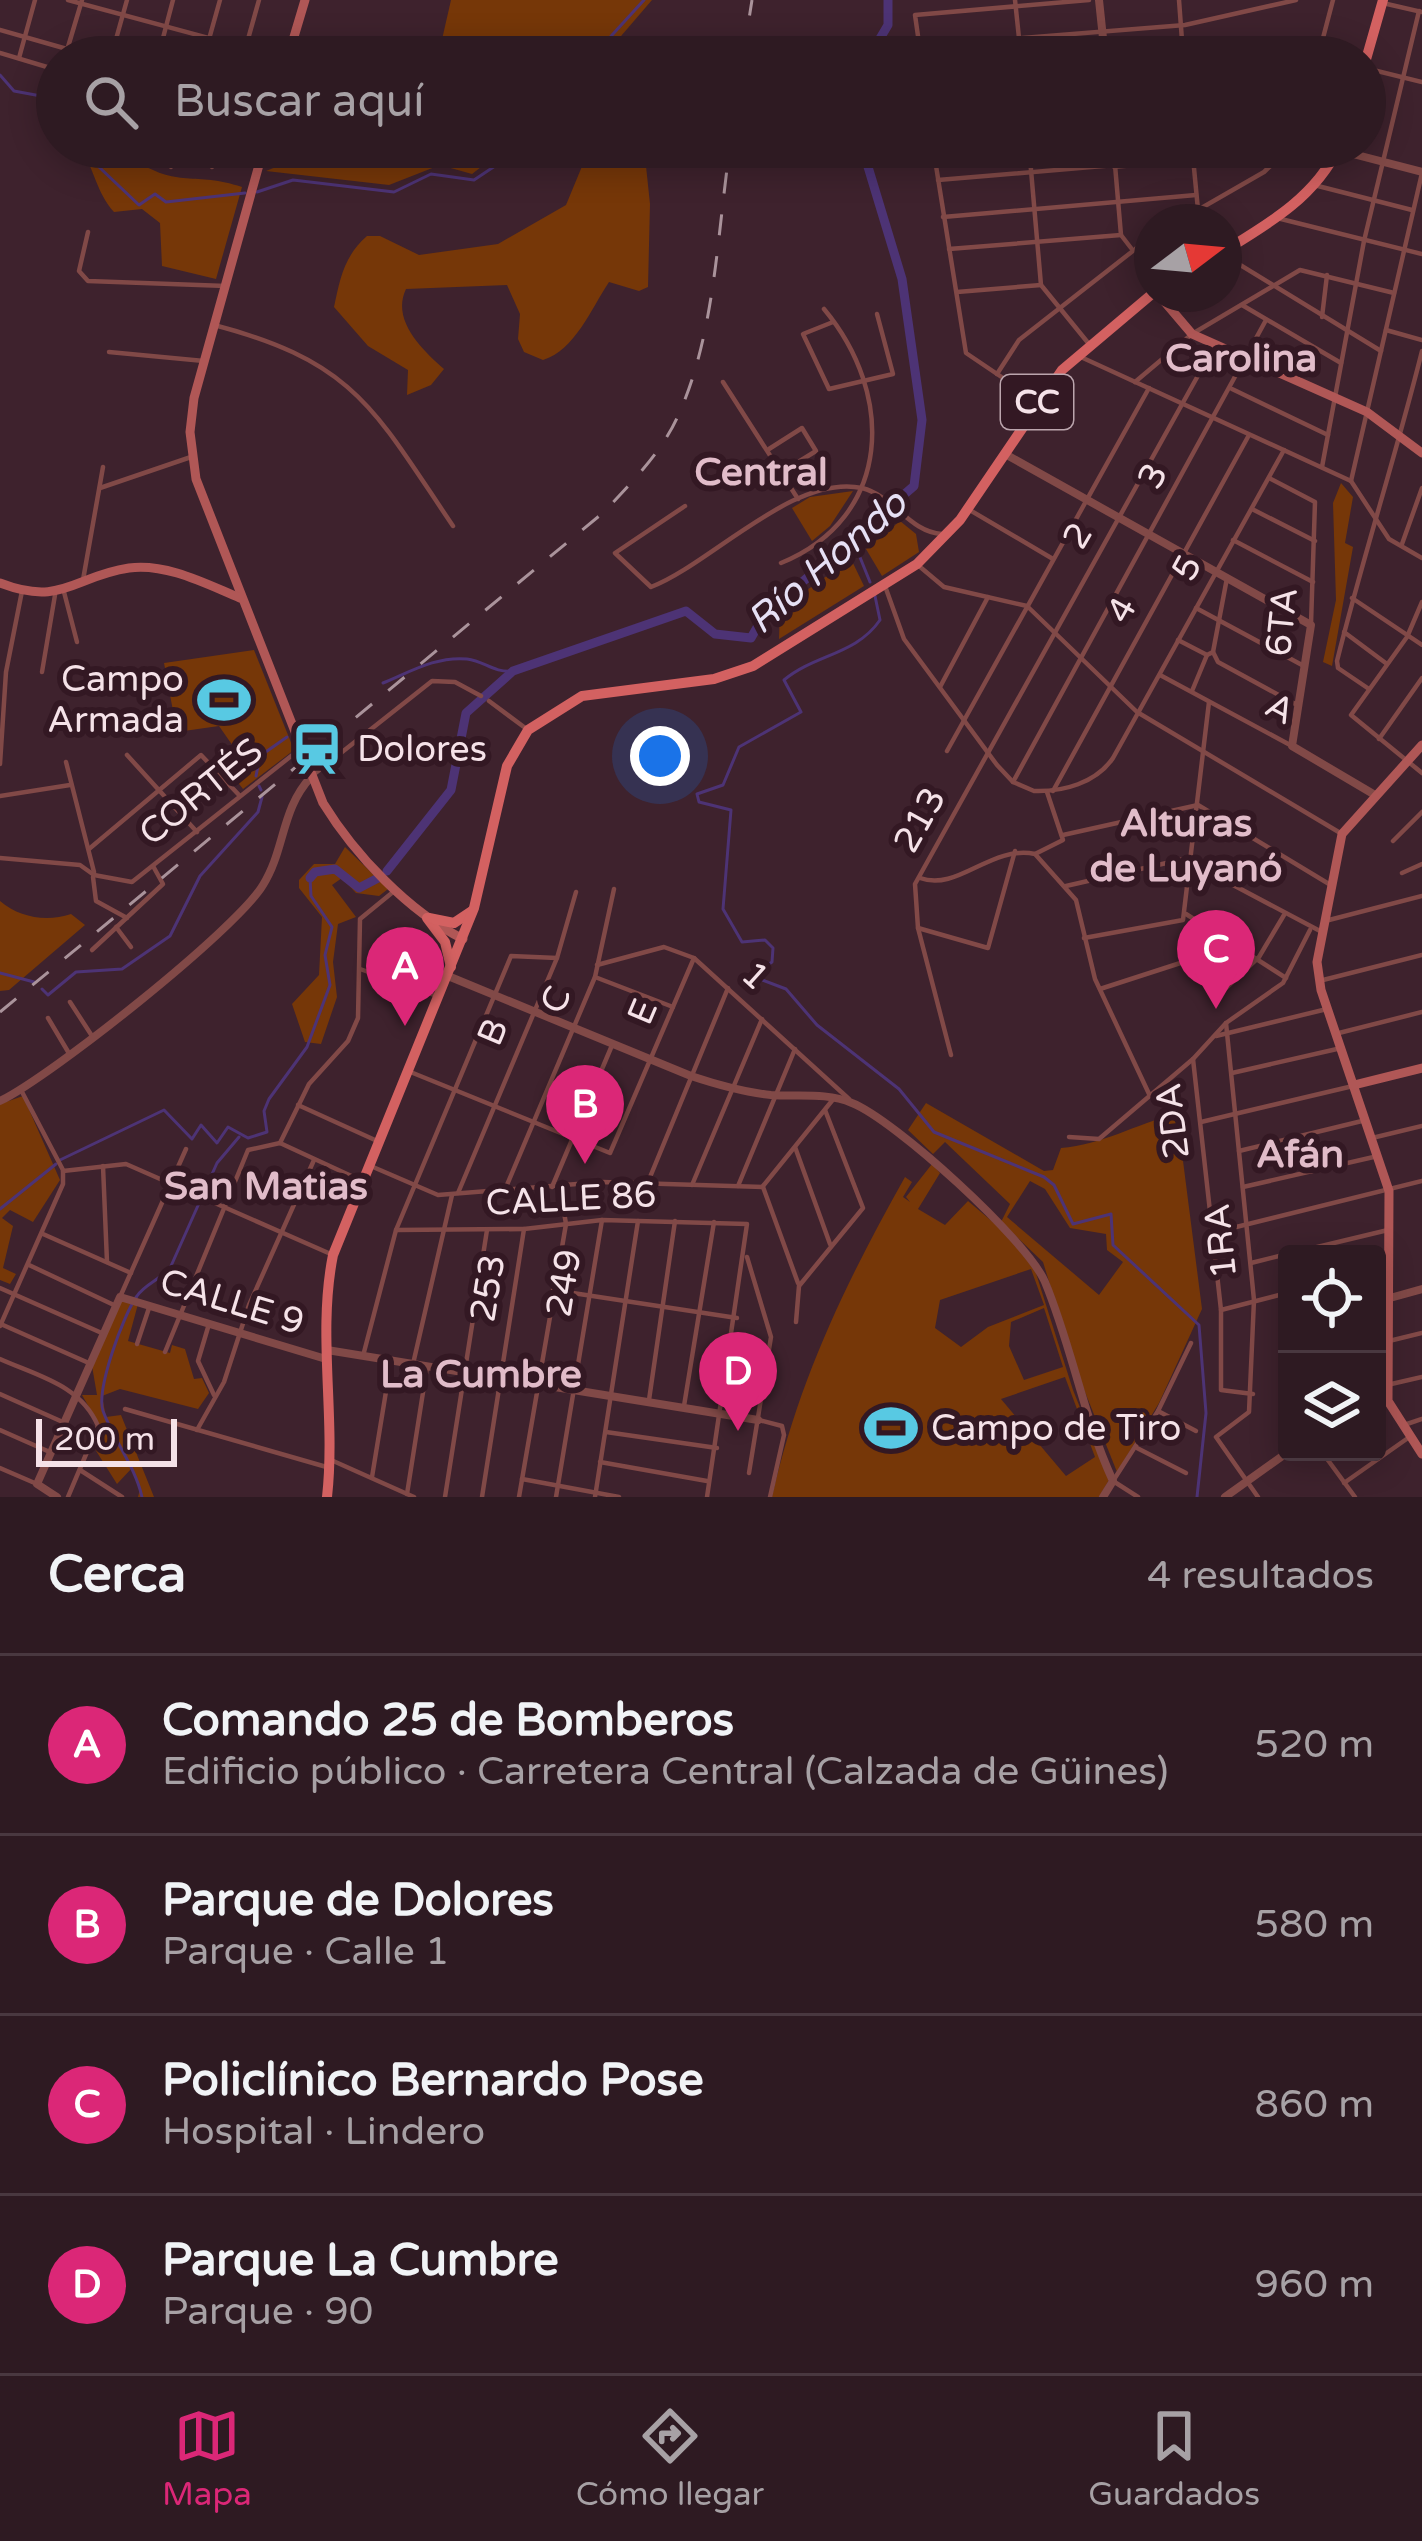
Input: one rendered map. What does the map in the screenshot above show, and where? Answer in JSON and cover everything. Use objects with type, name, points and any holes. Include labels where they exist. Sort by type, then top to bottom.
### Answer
[{"type":"main road","points":[[291,36],[304,0]]},
{"type":"main road","points":[[1372,36],[1382,1]]},
{"type":"main road","points":[[258,168],[191,410],[190,457],[311,777],[343,834],[446,942],[449,972]]},
{"type":"main road","points":[[1242,241],[1314,185],[1323,168]]},
{"type":"main road","name":"CC","points":[[528,730],[582,696],[738,672],[922,560],[968,508],[1037,401],[1077,355],[1134,310]]},
{"type":"main road","points":[[1172,312],[1192,334],[1367,412],[1422,453]]},
{"type":"main road","points":[[0,583],[22,591],[60,593],[131,568],[155,568],[240,598]]},
{"type":"main road","points":[[327,1497],[325,1305],[333,1255],[463,939],[507,766],[528,730]]},
{"type":"main road","points":[[1386,1363],[1389,1191],[1319,980],[1329,884],[1342,834],[1422,746]]},
{"type":"main road","points":[[427,918],[454,923],[474,908]]},
{"type":"main road","points":[[427,918],[463,939]]},
{"type":"main road","points":[[1354,1085],[1422,1068]]},
{"type":"main road","points":[[1386,1392],[1390,1407],[1422,1454]]},
{"type":"street","points":[[19,58],[35,0]]},
{"type":"street","points":[[68,0],[202,36]]},
{"type":"street","points":[[117,36],[127,0]]},
{"type":"street","points":[[163,36],[173,0]]},
{"type":"street","points":[[210,36],[220,0]]},
{"type":"street","points":[[248,36],[259,0]]},
{"type":"street","points":[[979,0],[981,9]]},
{"type":"street","points":[[918,36],[915,15],[1090,0]]},
{"type":"street","points":[[1099,0],[1103,36]]},
{"type":"street","points":[[1179,0],[1182,36]]},
{"type":"street","points":[[1050,36],[1181,25],[1296,0]]},
{"type":"street","points":[[1324,36],[1333,0]]},
{"type":"street","points":[[1382,1],[1421,12],[1386,150]]},
{"type":"street","points":[[71,36],[81,2]]},
{"type":"street","points":[[1015,3],[1019,36]]},
{"type":"street","points":[[0,30],[36,40]]},
{"type":"street","points":[[0,52],[36,63]]},
{"type":"street","points":[[1386,70],[1422,82]]},
{"type":"street","points":[[1351,481],[1422,172],[1386,163]]},
{"type":"street","points":[[936,168],[966,353],[1037,401]]},
{"type":"street","points":[[1031,168],[1041,285],[1089,344]]},
{"type":"street","points":[[938,180],[1084,168]]},
{"type":"street","points":[[1115,168],[1121,235],[1131,248]]},
{"type":"street","points":[[1194,168],[1197,204]]},
{"type":"street","points":[[1208,204],[1268,168]]},
{"type":"street","points":[[1322,467],[1381,168]]},
{"type":"street","points":[[1314,185],[1412,210]]},
{"type":"street","points":[[943,217],[1196,195]]},
{"type":"street","points":[[1277,218],[1422,254]]},
{"type":"street","points":[[88,232],[79,271],[88,281],[226,286]]},
{"type":"street","points":[[949,249],[1121,235]]},
{"type":"street","points":[[997,374],[1019,340],[1134,246]]},
{"type":"street","points":[[1242,266],[1381,351]]},
{"type":"street","points":[[1343,364],[1242,305],[1300,270],[1394,293]]},
{"type":"street","points":[[1322,318],[1327,275]]},
{"type":"street","points":[[957,292],[1041,285]]},
{"type":"street","points":[[781,563],[836,531],[863,488],[875,435],[849,342],[824,309]]},
{"type":"street","points":[[1135,382],[1192,334],[1230,312]]},
{"type":"street","points":[[834,322],[803,334],[829,389],[893,372],[877,314]]},
{"type":"street","name":"3","points":[[1013,782],[1266,320]]},
{"type":"street","points":[[214,325],[300,352],[329,368],[374,414],[453,526]]},
{"type":"street","points":[[1386,330],[1422,340]]},
{"type":"street","name":"2","points":[[1056,629],[1215,345]]},
{"type":"street","points":[[1369,689],[1338,668],[1351,597],[1422,351]]},
{"type":"street","points":[[109,352],[204,361]]},
{"type":"street","points":[[1077,355],[1351,481],[1376,523],[1401,547],[1422,557]]},
{"type":"street","points":[[723,382],[798,499]]},
{"type":"street","points":[[947,751],[1149,388]]},
{"type":"street","points":[[1232,389],[1328,436]]},
{"type":"street","points":[[769,448],[802,428],[816,451],[782,472]]},
{"type":"street","name":"4","points":[[1050,791],[1249,435]]},
{"type":"street","name":"5","points":[[1050,791],[1099,775],[1284,450]]},
{"type":"street","points":[[1004,453],[1311,625]]},
{"type":"street","points":[[100,488],[190,457]]},
{"type":"street","points":[[82,586],[104,467]]},
{"type":"street","name":"6TA","points":[[1269,478],[1315,502],[1311,625],[1292,746]]},
{"type":"street","points":[[685,506],[615,553],[651,587],[798,499],[863,488],[890,502],[920,528],[948,534]]},
{"type":"street","points":[[1401,547],[1422,488]]},
{"type":"street","points":[[968,508],[1053,560]]},
{"type":"street","points":[[1252,509],[1315,542]]},
{"type":"street","points":[[920,528],[922,560],[940,585],[1027,606],[1137,712],[1342,834]]},
{"type":"street","points":[[1233,540],[1313,583]]},
{"type":"street","points":[[1192,692],[1210,654],[1227,578]]},
{"type":"street","points":[[882,585],[897,628],[1013,782],[1050,791],[1063,838]]},
{"type":"street","points":[[0,764],[3,685],[22,591]]},
{"type":"street","points":[[60,593],[77,642]]},
{"type":"street","points":[[42,672],[60,593]]},
{"type":"street","points":[[940,687],[989,595]]},
{"type":"street","points":[[1351,597],[1422,646]]},
{"type":"street","points":[[1422,602],[1407,637],[1352,715],[1422,773]]},
{"type":"street","points":[[1196,608],[1305,667]]},
{"type":"street","name":"213","points":[[951,1055],[913,900],[919,878],[1056,629]]},
{"type":"street","points":[[1344,632],[1387,664]]},
{"type":"street","points":[[1178,640],[1299,706]]},
{"type":"street","name":"A","points":[[1159,674],[1375,795]]},
{"type":"street","points":[[1379,739],[1422,678]]},
{"type":"street","points":[[0,1100],[22,1090],[70,1054],[259,892],[288,810],[311,777],[432,681],[454,682],[481,695]]},
{"type":"street","points":[[489,701],[528,730]]},
{"type":"street","points":[[1185,917],[1209,702]]},
{"type":"street","name":"CORTÉS","points":[[0,858],[80,865],[132,882],[300,749]]},
{"type":"street","points":[[89,849],[201,754],[239,795]]},
{"type":"street","points":[[127,755],[197,832]]},
{"type":"street","points":[[66,762],[89,849],[96,901],[127,918]]},
{"type":"street","points":[[0,796],[70,785]]},
{"type":"street","points":[[1036,854],[1063,838],[1198,805],[1329,884]]},
{"type":"street","points":[[1393,841],[1422,812]]},
{"type":"street","points":[[918,928],[986,949],[1016,850]]},
{"type":"street","points":[[919,878],[953,878],[1016,850],[1036,854],[1076,900],[1100,989],[1150,1096]]},
{"type":"street","points":[[1066,886],[1192,861],[1310,930]]},
{"type":"street","points":[[1402,873],[1422,864]]},
{"type":"street","points":[[92,950],[163,884],[153,866]]},
{"type":"street","points":[[280,1143],[298,1105],[353,1030],[361,1003],[360,920],[394,885]]},
{"type":"street","name":"C","points":[[504,1192],[595,977],[614,889]]},
{"type":"street","name":"B","points":[[412,1365],[455,1194],[557,958],[576,892]]},
{"type":"street","points":[[1069,1137],[1099,1139],[1150,1096],[1226,1023],[1286,977],[1310,930],[1422,896]]},
{"type":"street","points":[[1226,988],[1258,957],[1284,915]]},
{"type":"street","points":[[1084,938],[1185,917],[1286,977]]},
{"type":"street","points":[[116,927],[130,947]]},
{"type":"street","points":[[1100,989],[1236,946]]},
{"type":"street","name":"1","points":[[597,965],[664,947],[694,958],[853,1103]]},
{"type":"street","points":[[1319,980],[1422,955]]},
{"type":"street","points":[[363,1356],[396,1230],[511,956],[557,958]]},
{"type":"street","name":"E","points":[[572,1139],[610,1153],[694,958]]},
{"type":"street","points":[[360,969],[439,997]]},
{"type":"street","points":[[449,972],[691,1076],[732,1090],[835,1097],[900,1132],[1030,1257],[1043,1278],[1075,1387],[1113,1480],[1138,1497]]},
{"type":"street","points":[[595,977],[674,1007]]},
{"type":"street","points":[[647,1184],[728,988]]},
{"type":"street","points":[[70,1002],[92,1036]]},
{"type":"street","points":[[1214,1037],[1327,1009]]},
{"type":"street","points":[[1335,1034],[1422,1012]]},
{"type":"street","points":[[48,1018],[70,1054]]},
{"type":"street","points":[[692,1185],[762,1019]]},
{"type":"street","name":"1RA","points":[[1226,1023],[1255,1300],[1253,1394]]},
{"type":"street","points":[[551,1189],[613,1043]]},
{"type":"street","points":[[1232,1073],[1340,1048]]},
{"type":"street","points":[[738,1186],[795,1049]]},
{"type":"street","name":"2DA","points":[[1193,1059],[1222,1310],[1222,1392],[1253,1394]]},
{"type":"street","points":[[408,1071],[572,1139]]},
{"type":"street","points":[[1201,1122],[1354,1085]]},
{"type":"street","points":[[22,1090],[64,1171],[29,1265],[0,1325],[91,1364]]},
{"type":"street","points":[[763,1187],[835,1097]]},
{"type":"street","points":[[298,1105],[377,1141]]},
{"type":"street","points":[[799,1286],[862,1208],[825,1110]]},
{"type":"street","points":[[1239,1150],[1366,1120]]},
{"type":"street","points":[[1372,1138],[1422,1126]]},
{"type":"street","points":[[165,1352],[177,1313],[248,1150],[280,1143],[360,1180]]},
{"type":"street","points":[[795,1148],[831,1246]]},
{"type":"street","points":[[37,1484],[187,1149]]},
{"type":"street","points":[[1243,1187],[1378,1155]]},
{"type":"street","points":[[196,1430],[314,1160]]},
{"type":"street","points":[[64,1171],[126,1164],[333,1255]]},
{"type":"street","points":[[367,1165],[415,1186],[455,1194],[647,1184],[763,1187]]},
{"type":"street","points":[[103,1166],[107,1262]]},
{"type":"street","points":[[1212,1233],[1422,1181]]},
{"type":"street","points":[[763,1187],[799,1286],[796,1322]]},
{"type":"street","points":[[519,1497],[566,1224],[560,1188]]},
{"type":"street","name":"CALLE 86","points":[[396,1230],[447,1232],[602,1220],[747,1224],[746,1256]]},
{"type":"street","name":"249","points":[[556,1497],[602,1220]]},
{"type":"street","points":[[595,1495],[638,1221]]},
{"type":"street","points":[[649,1403],[675,1221]]},
{"type":"street","points":[[684,1408],[714,1222]]},
{"type":"street","name":"253","points":[[482,1497],[524,1228]]},
{"type":"street","points":[[1325,1245],[1391,1229]]},
{"type":"street","points":[[445,1497],[487,1230]]},
{"type":"street","points":[[42,1233],[131,1273]]},
{"type":"street","points":[[707,1497],[746,1256]]},
{"type":"street","points":[[746,1256],[772,1337],[749,1473]]},
{"type":"street","points":[[1252,1263],[1278,1256]]},
{"type":"street","points":[[29,1265],[121,1301]]},
{"type":"street","points":[[1386,1273],[1391,1272]]},
{"type":"street","points":[[0,1288],[104,1334]]},
{"type":"street","points":[[1390,1298],[1422,1289]]},
{"type":"street","points":[[553,1290],[738,1318]]},
{"type":"street","points":[[1222,1310],[1278,1295]]},
{"type":"street","name":"CALLE 9","points":[[121,1301],[139,1301],[240,1334],[327,1355],[363,1356],[758,1420]]},
{"type":"street","points":[[136,1344],[150,1305]]},
{"type":"street","points":[[209,1324],[198,1361],[214,1395]]},
{"type":"street","points":[[1388,1342],[1422,1333]]},
{"type":"street","points":[[1103,1497],[1158,1412],[1190,1343]]},
{"type":"street","points":[[0,1359],[77,1394],[98,1426],[68,1497]]},
{"type":"street","points":[[372,1477],[392,1361]]},
{"type":"street","points":[[125,1409],[330,1464],[410,1495],[427,1367]]},
{"type":"street","points":[[1386,1384],[1422,1377]]},
{"type":"street","points":[[0,1394],[65,1423]]},
{"type":"street","points":[[1253,1394],[1250,1412],[1216,1437],[1258,1497]]},
{"type":"street","points":[[1158,1412],[1196,1431]]},
{"type":"street","points":[[1344,1483],[1422,1419]]},
{"type":"street","points":[[758,1420],[775,1424],[784,1435],[770,1497]]},
{"type":"street","points":[[0,1430],[52,1453]]},
{"type":"street","points":[[606,1432],[717,1448]]},
{"type":"street","points":[[1137,1448],[1186,1473]]},
{"type":"street","points":[[1225,1497],[1278,1459]]},
{"type":"street","points":[[1328,1461],[1354,1497]]},
{"type":"street","points":[[600,1462],[710,1482]]},
{"type":"street","points":[[0,1468],[57,1497]]},
{"type":"street","points":[[80,1470],[122,1497]]},
{"type":"street","points":[[522,1479],[619,1497]]},
{"type":"shaded area","points":[[451,0],[652,0],[621,36],[443,36]]},
{"type":"shaded area","points":[[91,168],[149,168],[175,177],[242,187],[216,279],[162,266],[160,223],[142,209],[114,212]]},
{"type":"shaded area","points":[[273,168],[432,168],[389,185],[266,171]]},
{"type":"shaded area","points":[[581,168],[646,168],[648,287],[639,291],[609,282],[573,338],[543,360],[524,352],[518,339],[520,314],[507,285],[406,289],[402,301],[406,323],[418,344],[444,369],[431,385],[407,395],[408,370],[368,346],[334,307],[348,260],[367,236],[380,236],[419,255],[498,244],[566,205]]},
{"type":"shaded area","points":[[1341,483],[1353,497],[1345,543],[1353,547],[1332,666],[1323,662],[1336,600],[1333,503]]},
{"type":"shaded area","points":[[853,491],[830,526],[812,541],[792,508],[810,497]]},
{"type":"shaded area","points":[[900,521],[916,534],[919,552],[882,576],[866,549]]},
{"type":"shaded area","points":[[851,559],[864,586],[779,639],[780,609]]},
{"type":"shaded area","name":"Campo Armada","points":[[254,650],[294,750],[243,789],[229,771],[242,759],[219,726],[177,732],[164,663]]},
{"type":"shaded area","points":[[345,847],[388,889],[379,896],[356,893],[342,878],[332,885],[356,917],[338,924],[333,962],[337,997],[321,1044],[305,1042],[292,1004],[319,975],[322,917],[299,888],[299,880],[314,864],[335,864]]},
{"type":"shaded area","points":[[0,901],[34,917],[71,914],[85,925],[9,990],[0,991]]},
{"type":"shaded area","points":[[23,1096],[60,1180],[33,1222],[10,1210],[2,1218],[13,1226],[3,1268],[16,1274],[10,1284],[0,1280],[0,1104]]},
{"type":"shaded area","points":[[926,1103],[1044,1171],[1053,1170],[1061,1148],[1091,1143],[1177,1114],[1202,1309],[1159,1403],[1117,1472],[1077,1372],[1043,1262],[1001,1222],[1010,1204],[945,1142],[933,1154],[908,1130]],"holes":[[[1030,1181],[1045,1189],[1070,1228],[1106,1234],[1107,1250],[1123,1262],[1099,1295],[1007,1217]]]},
{"type":"shaded area","points":[[932,1164],[940,1173],[918,1209],[945,1225],[968,1201],[1014,1240],[1034,1267],[1073,1390],[1109,1480],[1099,1497],[772,1497],[796,1412],[826,1332],[905,1177],[912,1182],[903,1197],[910,1202],[906,1197]],"holes":[[[1031,1269],[1044,1305],[988,1327],[961,1347],[935,1328],[940,1300]],[[1044,1308],[1063,1367],[1024,1380],[1009,1346],[1011,1322]],[[1065,1377],[1095,1457],[1066,1476],[1001,1399]]]},
{"type":"shaded area","points":[[121,1300],[138,1304],[128,1341],[170,1353],[172,1345],[185,1349],[194,1379],[202,1378],[209,1393],[198,1409],[120,1389],[102,1396],[106,1417],[121,1415],[154,1497],[138,1497],[140,1489],[131,1469],[117,1484],[93,1446],[100,1426],[82,1395],[97,1395],[92,1366]]},
{"type":"waterway","points":[[611,36],[644,0]]},
{"type":"waterway","name":"Río Hondo","points":[[881,36],[888,25],[888,0]]},
{"type":"waterway","points":[[0,75],[14,91],[36,95]]},
{"type":"waterway","points":[[100,168],[139,205],[155,194],[166,202],[245,193]]},
{"type":"waterway","points":[[257,192],[293,180],[394,192],[431,174],[474,180],[492,168]]},
{"type":"waterway","name":"Río Hondo","points":[[387,871],[451,790],[466,713],[513,671],[686,611],[715,634],[751,638],[775,596],[800,584],[914,486],[922,420],[902,279],[868,168]]},
{"type":"waterway","points":[[853,540],[870,582]]},
{"type":"waterway","points":[[875,596],[880,620],[870,632],[784,680],[801,712],[739,747],[723,785],[697,794],[699,802],[731,810],[723,909],[742,942],[765,940],[773,948],[772,962],[758,972],[760,979],[786,989],[817,1025],[899,1089],[934,1132],[1044,1177],[1054,1185],[1073,1224],[1111,1214],[1113,1245],[1199,1325],[1206,1413],[1197,1497]]},
{"type":"waterway","points":[[383,683],[445,660],[473,660],[513,671]]},
{"type":"waterway","points":[[256,776],[260,756],[287,737]]},
{"type":"waterway","points":[[259,786],[261,790]]},
{"type":"waterway","points":[[42,989],[48,995],[76,972],[122,969],[170,936],[200,876],[258,812],[262,797]]},
{"type":"waterway","name":"Río Hondo","points":[[310,878],[315,872],[335,869],[359,888],[380,877]]},
{"type":"waterway","name":"Río Hondo","points":[[60,1160],[164,1110],[192,1139],[201,1125],[217,1143],[228,1127],[248,1138],[267,1132],[264,1111],[269,1099],[307,1047],[330,985],[325,955],[332,927],[311,896],[310,878]]},
{"type":"waterway","points":[[0,973],[34,982]]},
{"type":"waterway","points":[[142,1497],[103,1411],[107,1370],[131,1306],[171,1266],[217,1163],[239,1137]]},
{"type":"waterway","name":"Río Hondo","points":[[0,1209],[56,1164]]},
{"type":"railway","points":[[746,36],[752,0]]},
{"type":"railway","points":[[0,1012],[604,512],[644,468],[677,418],[690,387],[713,285],[727,168]]},
{"type":"place","name":"Campo Armada","points":[[224,700]]},
{"type":"place","name":"Dolores","points":[[317,749]]},
{"type":"place","name":"Policlínico Bernardo Pose","points":[[1216,1009]]},
{"type":"place","name":"Comando 25 de Bomberos","points":[[405,1026]]},
{"type":"place","name":"Parque de Dolores","points":[[585,1164]]},
{"type":"place","name":"Campo de Tiro","points":[[891,1428]]},
{"type":"place","name":"Parque La Cumbre","points":[[738,1431]]},
{"type":"district","name":"Carolina","points":[[1241,358]]},
{"type":"district","name":"Central","points":[[761,472]]},
{"type":"district","name":"Alturas de Luyanó","points":[[1186,846]]},
{"type":"district","name":"Afán","points":[[1300,1154]]},
{"type":"district","name":"San Matias","points":[[266,1186]]},
{"type":"district","name":"La Cumbre","points":[[481,1374]]}]
